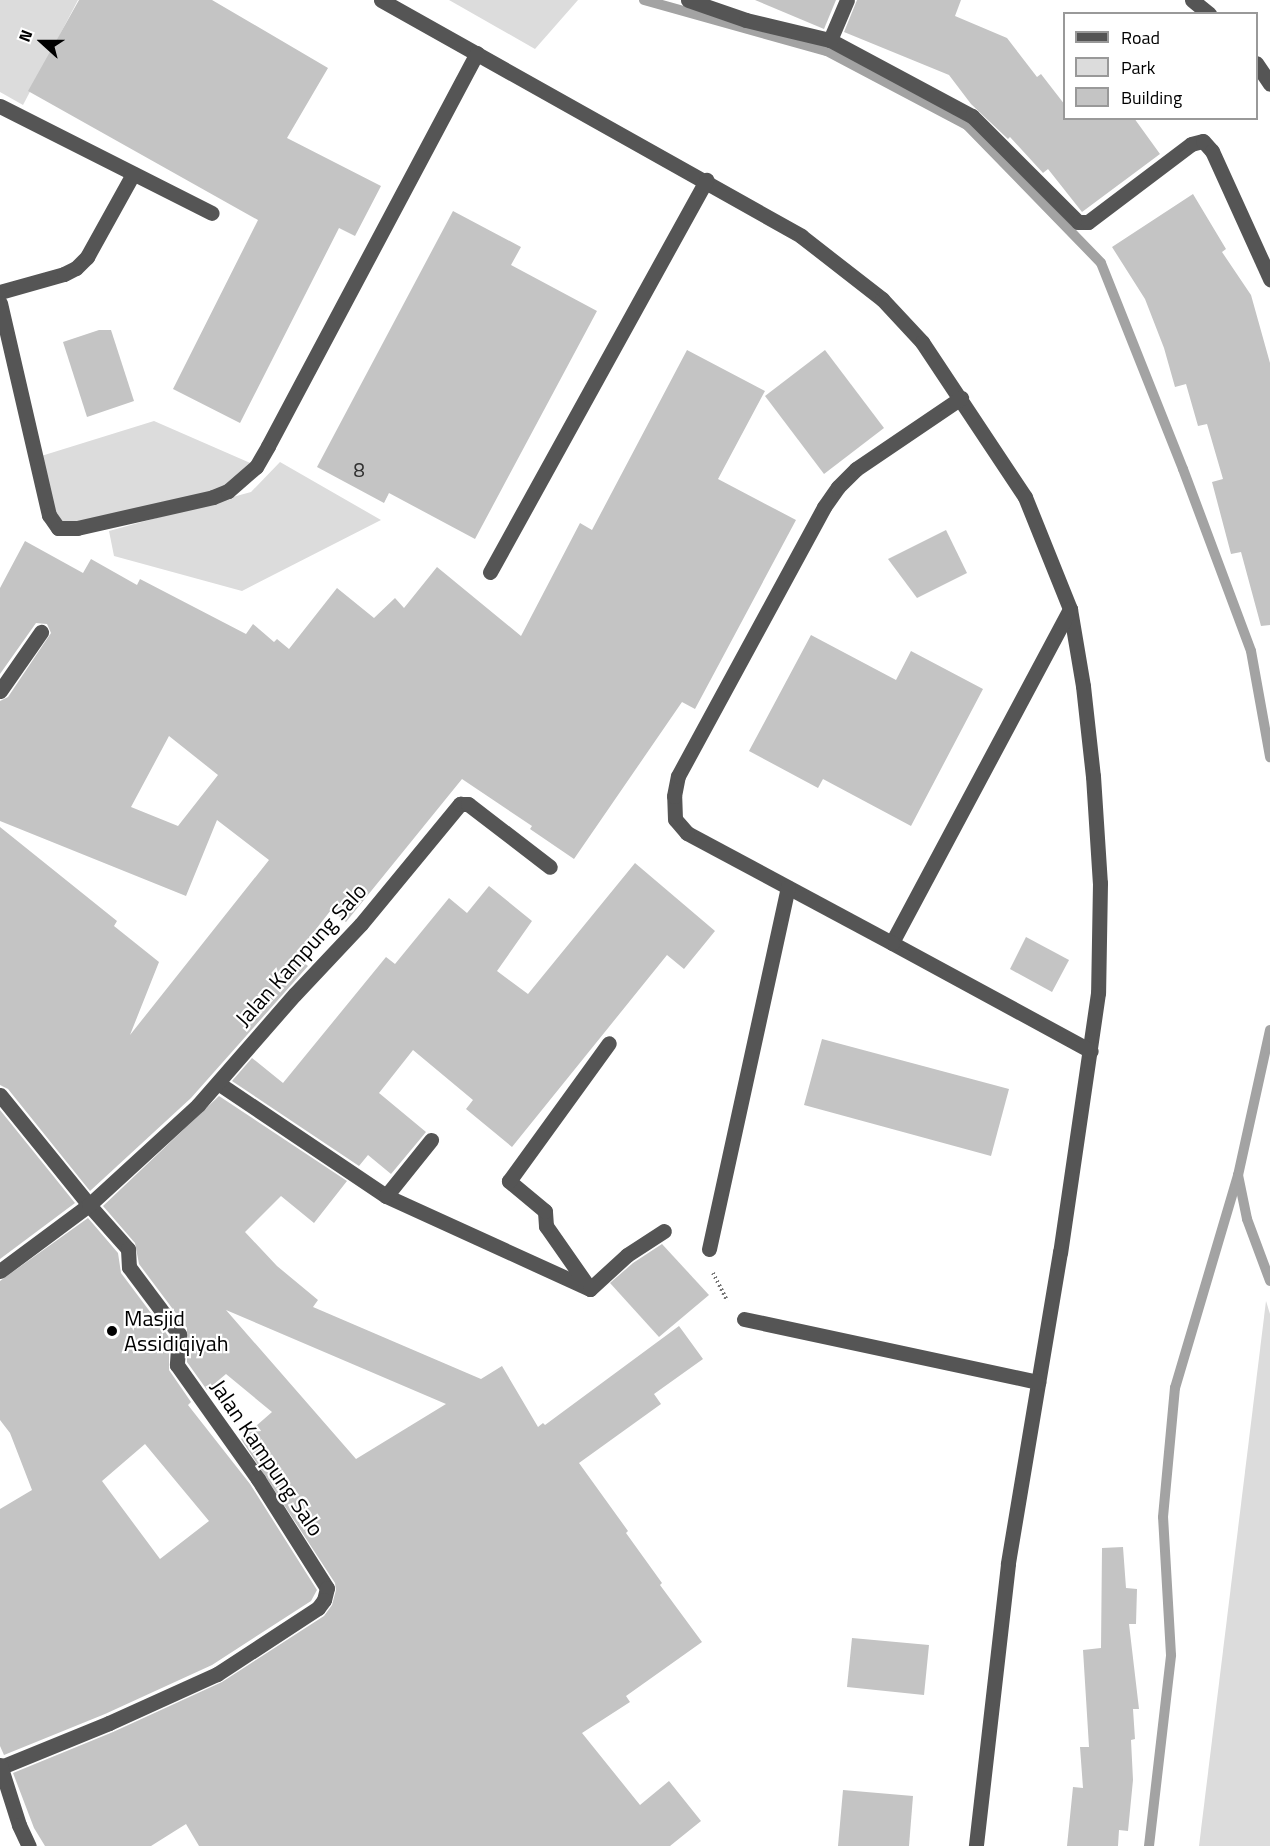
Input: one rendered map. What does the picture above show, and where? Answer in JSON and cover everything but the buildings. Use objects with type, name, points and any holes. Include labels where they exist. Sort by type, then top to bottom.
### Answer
[{"type":"street","points":[[381,0],[706,180],[801,236],[882,299],[922,342],[1025,497],[1070,609],[1083,686],[1093,776],[1100,883],[1098,993],[1091,1051],[1008,1564],[976,1846]]},
{"type":"street","points":[[688,0],[746,20],[830,40],[972,116],[1078,222],[1088,222],[1191,144],[1203,141],[1212,151],[1270,279]]},
{"type":"street","points":[[830,40],[847,0]]},
{"type":"street","points":[[1192,0],[1207,12]]},
{"type":"street","points":[[0,303],[49,515],[58,528],[77,528],[213,497],[228,491],[256,467],[268,446],[477,53]]},
{"type":"street","points":[[1258,65],[1270,84]]},
{"type":"street","points":[[0,106],[212,213]]},
{"type":"street","points":[[0,292],[64,274],[76,268],[87,257],[133,174]]},
{"type":"street","points":[[489,572],[706,180]]},
{"type":"street","points":[[961,398],[856,469],[838,487],[824,507],[678,776],[674,796],[675,819],[687,833],[1091,1051]]},
{"type":"street","points":[[892,943],[1070,609]]},
{"type":"street","points":[[0,691],[41,632]]},
{"type":"street","name":"Jalan Kampung Salo","points":[[0,1271],[89,1205],[218,1083],[295,994],[361,924],[460,804],[468,804],[550,867]]},
{"type":"street","points":[[709,1249],[788,888]]},
{"type":"street","points":[[590,1289],[546,1226],[545,1211],[509,1181],[609,1043]]},
{"type":"street","points":[[218,1083],[386,1196],[590,1289]]},
{"type":"street","name":"Jalan Kampung Salo","points":[[0,1095],[89,1205],[128,1249],[129,1267],[179,1334],[177,1365],[258,1479],[327,1588],[324,1600],[318,1608],[217,1674],[109,1723],[1,1766]]},
{"type":"street","points":[[386,1196],[431,1140]]},
{"type":"street","points":[[590,1289],[627,1255],[664,1231]]},
{"type":"street","points":[[744,1319],[1038,1382]]},
{"type":"street","points":[[1,1766],[19,1825],[29,1846]]},
{"type":"path","points":[[709,1249],[714,1278],[725,1298],[744,1319]]},
{"type":"green space","points":[[0,0],[78,0],[23,105],[0,92]]},
{"type":"green space","points":[[449,0],[578,0],[535,49]]},
{"type":"green space","points":[[154,421],[264,469],[245,483],[60,532],[38,457]]},
{"type":"green space","points":[[280,462],[381,520],[242,591],[114,556],[109,531],[251,492]]},
{"type":"green space","points":[[1266,1301],[1270,1314],[1270,1846],[1199,1846]]},
{"type":"waterway","points":[[644,0],[827,51],[967,125],[1101,263],[1183,469],[1251,651],[1270,757]]},
{"type":"waterway","points":[[1270,1030],[1238,1175],[1247,1219],[1270,1281]]},
{"type":"waterway","points":[[1149,1846],[1171,1655],[1163,1517],[1175,1388],[1238,1175]]},
{"type":"place","name":"Masjid Assidiqiyah","points":[[112,1331]]}]
